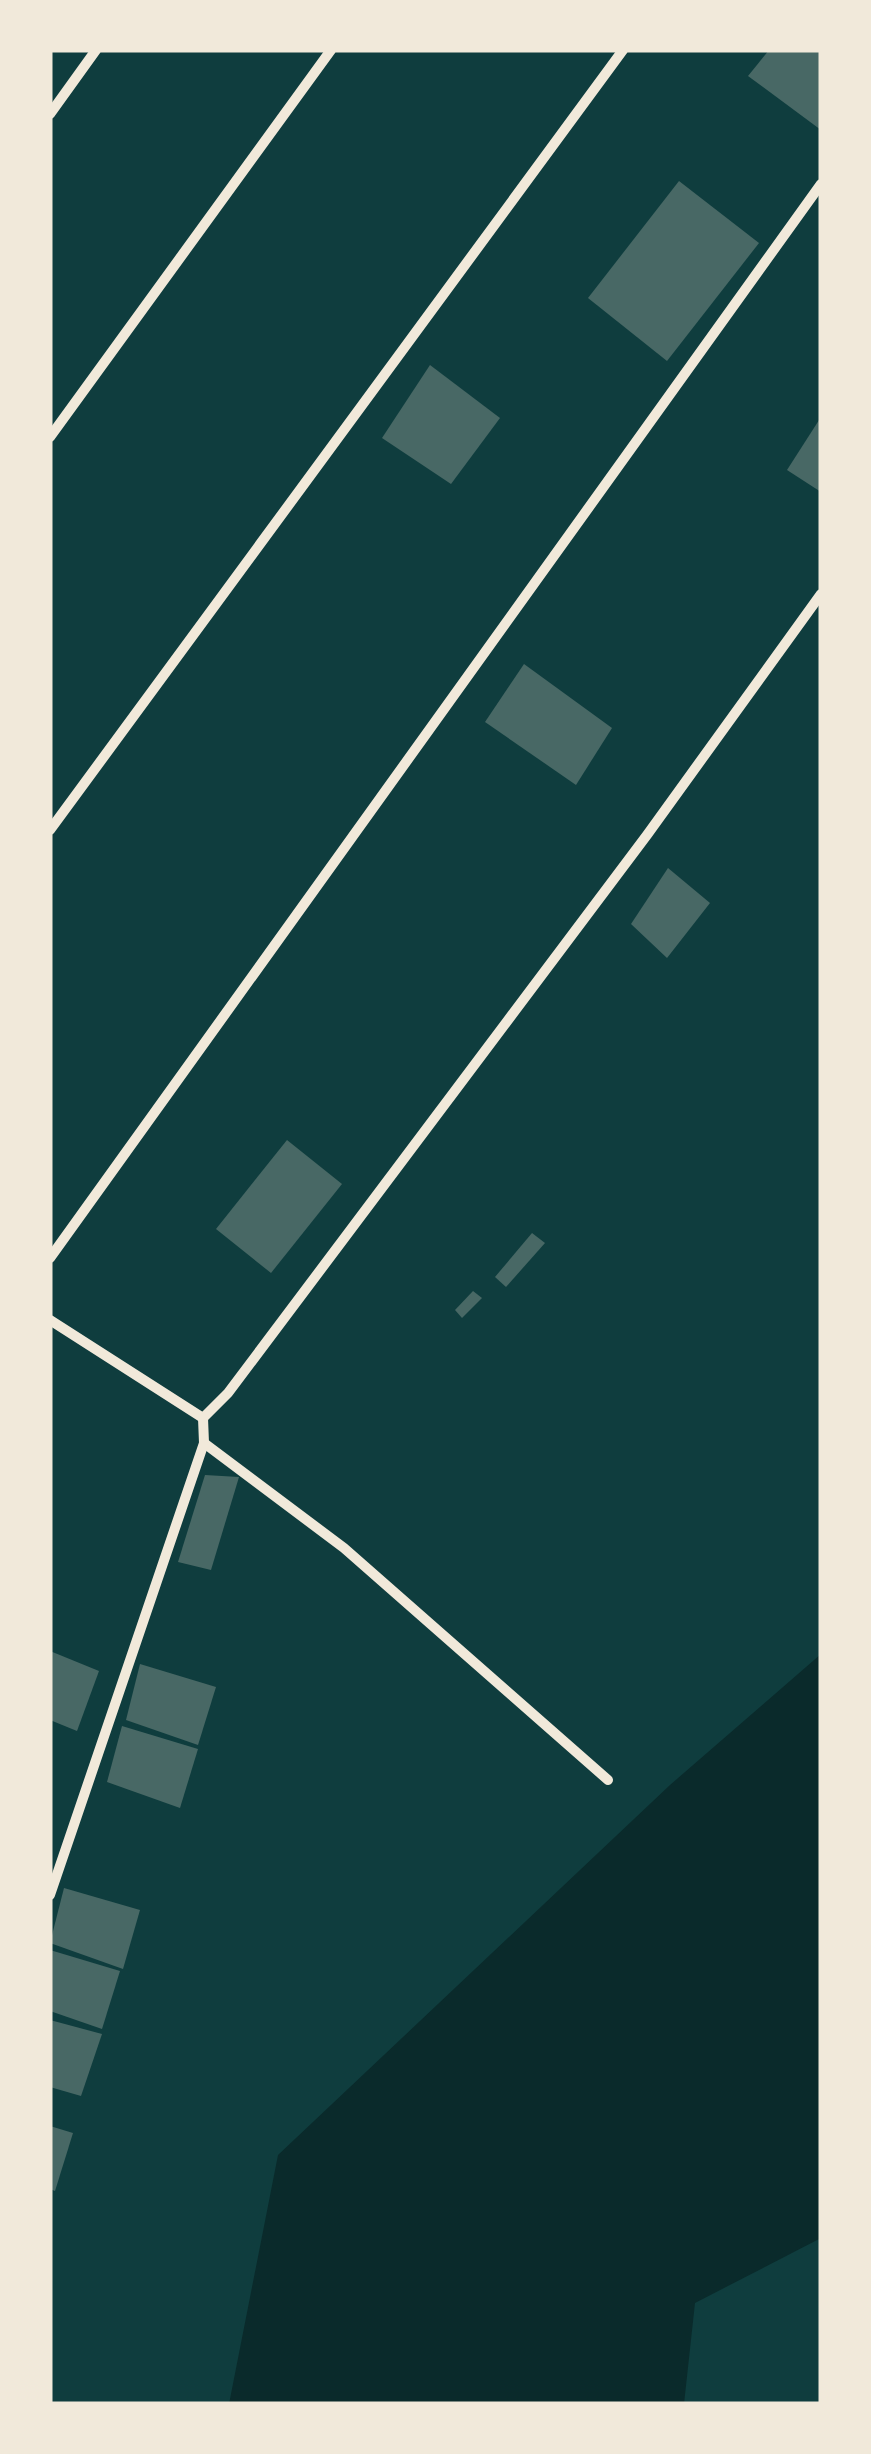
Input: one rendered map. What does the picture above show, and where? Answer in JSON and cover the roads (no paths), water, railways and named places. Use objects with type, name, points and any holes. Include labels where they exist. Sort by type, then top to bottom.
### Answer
[{"type":"street","points":[[50,114],[96,50]]},
{"type":"street","points":[[50,436],[331,50]]},
{"type":"street","points":[[50,830],[622,50]]},
{"type":"street","points":[[50,1258],[821,184]]},
{"type":"street","points":[[50,1894],[204,1443],[204,1418],[228,1393],[611,882],[821,594]]},
{"type":"street","points":[[50,1320],[204,1418]]},
{"type":"street","points":[[204,1443],[344,1548],[608,1780]]},
{"type":"water","points":[[821,1654],[821,2238],[695,2303],[684,2404],[229,2404],[278,2155],[670,1785]]}]
